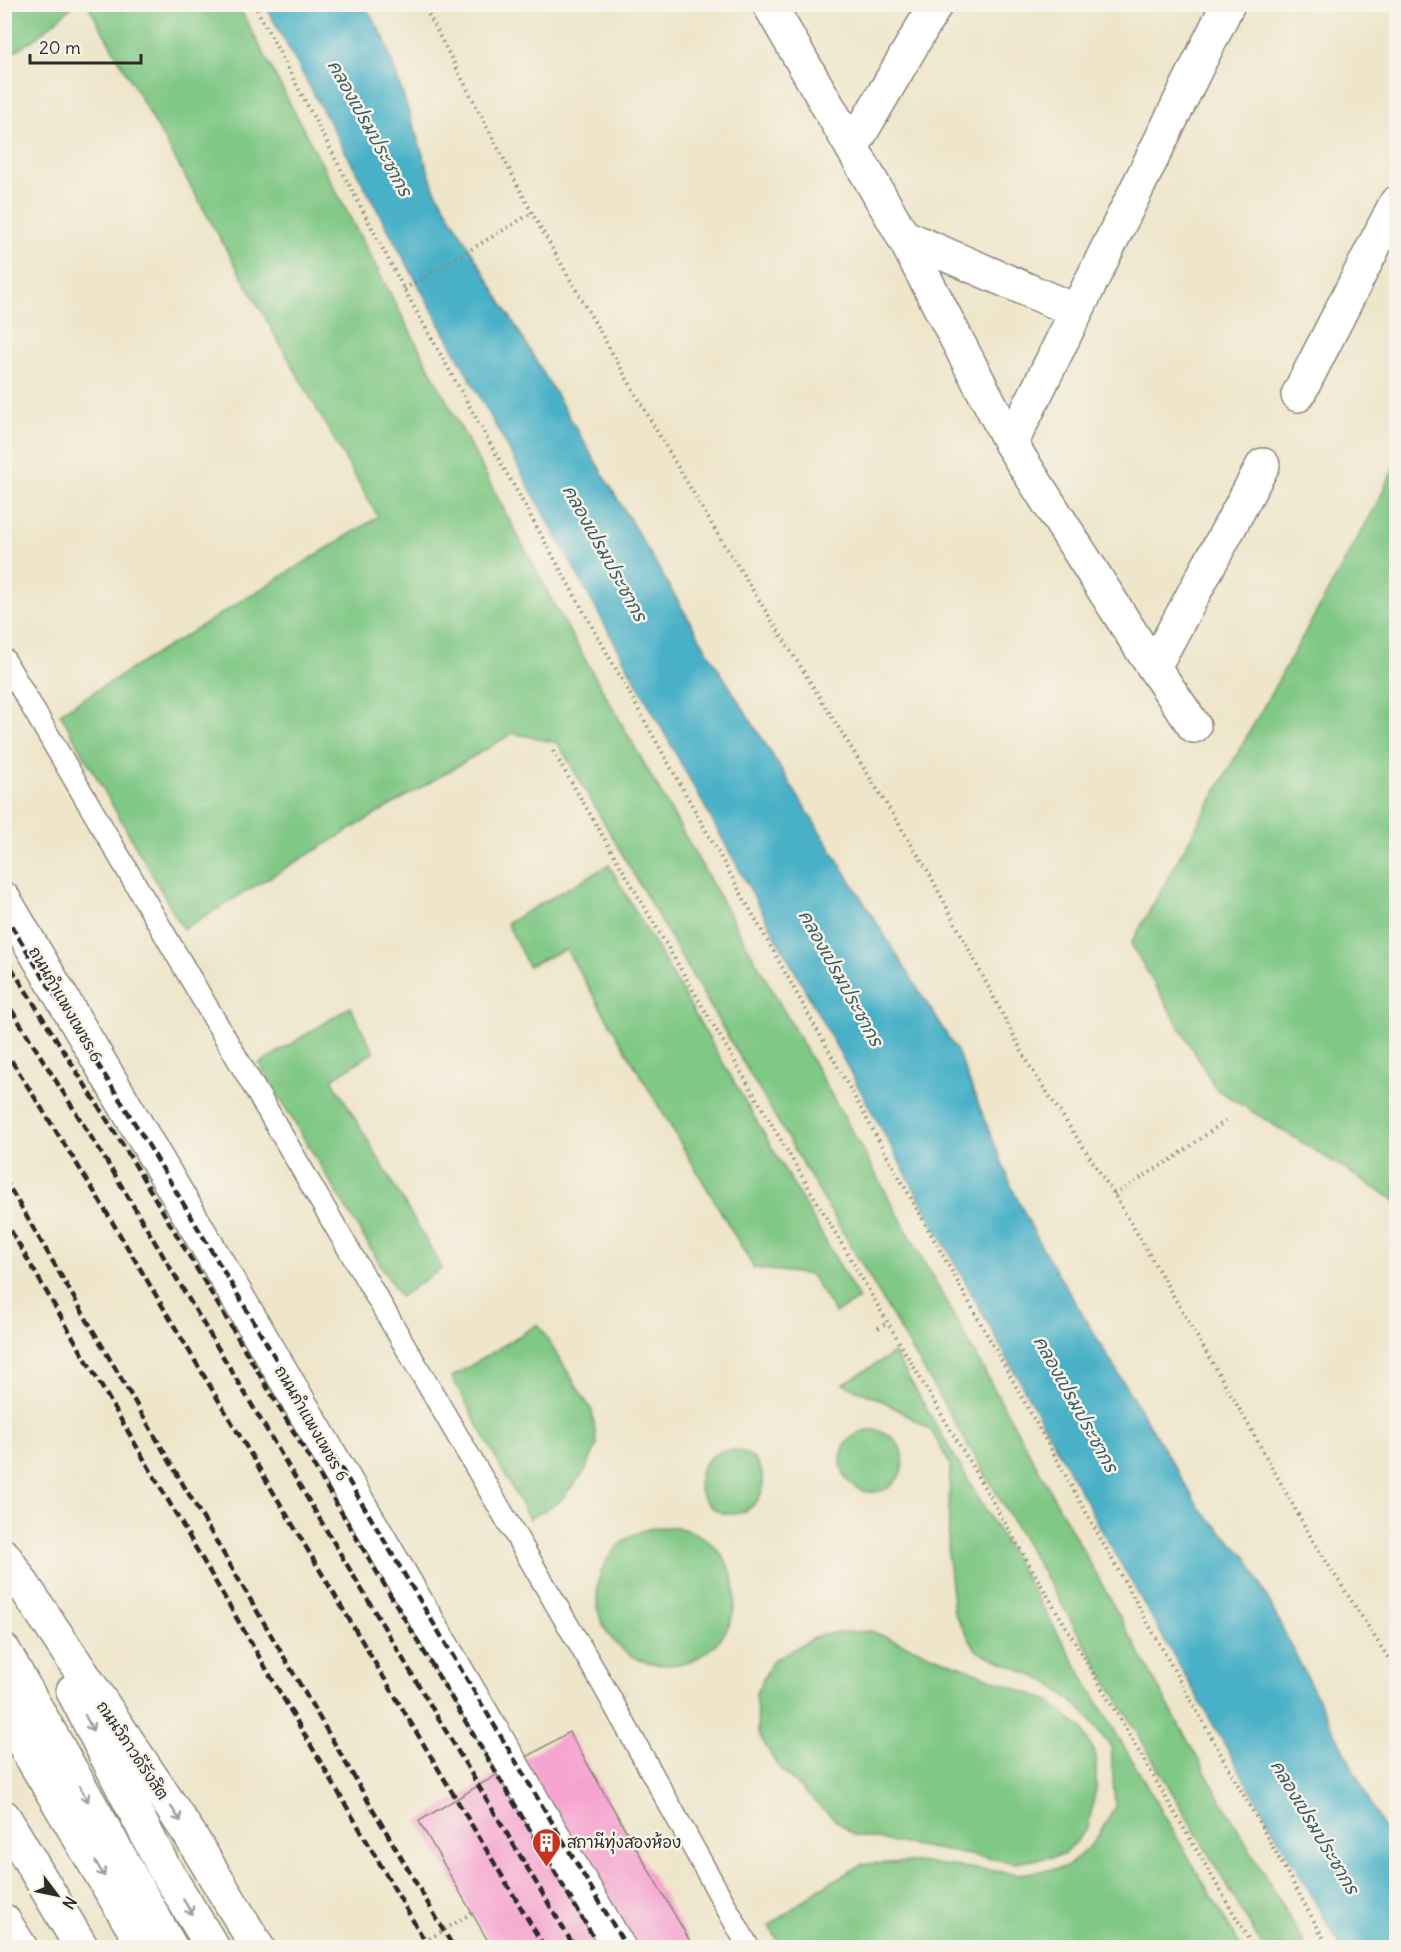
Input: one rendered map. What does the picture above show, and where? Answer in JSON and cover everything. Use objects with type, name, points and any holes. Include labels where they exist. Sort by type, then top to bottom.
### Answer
[{"type":"main road","points":[[769,4],[903,236],[1011,444],[1194,726]]},
{"type":"main road","points":[[853,146],[936,4]]},
{"type":"main road","points":[[1011,444],[1228,4]]},
{"type":"main road","points":[[1298,395],[1396,203]]},
{"type":"main road","points":[[903,236],[1076,311]]},
{"type":"main road","points":[[1154,667],[1263,465]]},
{"type":"main road","name":"ถนนกำแพงเพชร 6","points":[[4,899],[619,1947]]},
{"type":"main road","points":[[4,1557],[162,1866],[213,1947]]},
{"type":"main road","name":"ถนนวิภาวดีรังสิต","points":[[4,1557],[190,1835],[258,1947]]},
{"type":"main road","points":[[4,1651],[171,1947]]},
{"type":"main road","points":[[4,1711],[146,1947]]},
{"type":"main road","points":[[4,1817],[82,1947]]},
{"type":"main road","points":[[4,1920],[21,1947]]},
{"type":"lane","points":[[4,659],[603,1685],[749,1947]]},
{"type":"path","points":[[254,4],[404,289],[1329,1947]]},
{"type":"path","points":[[423,4],[532,213],[708,519],[928,871],[1029,1065],[1114,1194],[1244,1417],[1313,1541],[1396,1670]]},
{"type":"path","points":[[404,289],[532,213]]},
{"type":"path","points":[[554,751],[1254,1947]]},
{"type":"path","points":[[1114,1194],[1174,1158],[1225,1121]]},
{"type":"path","points":[[878,1328],[888,1322]]},
{"type":"path","points":[[414,1947],[472,1914]]},
{"type":"green space","points":[[5,4],[74,5],[37,37],[5,58]]},
{"type":"green space","points":[[88,5],[238,5],[550,597],[862,1149],[1204,1770],[1306,1947],[1263,1947],[558,743],[513,733],[183,929],[60,713],[378,517]]},
{"type":"green space","points":[[1396,463],[1396,1201],[1216,1089],[1131,944],[1379,500]]},
{"type":"green space","points":[[609,865],[859,1299],[835,1313],[811,1275],[754,1268],[566,949],[528,966],[507,923]]},
{"type":"green space","points":[[350,1007],[374,1052],[332,1079],[442,1268],[400,1297],[259,1064]]},
{"type":"green space","points":[[538,1324],[592,1411],[597,1444],[585,1471],[559,1502],[529,1519],[452,1377]]},
{"type":"green space","points":[[894,1353],[1241,1947],[781,1947],[769,1926],[819,1889],[862,1864],[916,1862],[1020,1874],[1067,1867],[1095,1841],[1115,1807],[1111,1747],[1084,1712],[1050,1683],[977,1651],[954,1613],[948,1558],[950,1465],[931,1430],[885,1402],[843,1384]]},
{"type":"green space","points":[[872,1430],[884,1432],[894,1439],[901,1449],[903,1461],[901,1473],[894,1483],[884,1490],[872,1492],[860,1490],[850,1483],[843,1473],[841,1461],[843,1449],[850,1439],[860,1432]]},
{"type":"green space","points":[[725,1450],[737,1450],[754,1459],[761,1470],[763,1482],[761,1494],[754,1505],[737,1514],[725,1514],[713,1509],[704,1500],[699,1488],[699,1476],[704,1464],[713,1455]]},
{"type":"green space","points":[[666,1527],[692,1533],[704,1539],[714,1548],[723,1558],[729,1570],[735,1596],[729,1622],[723,1634],[714,1644],[704,1653],[692,1659],[666,1665],[640,1659],[628,1653],[618,1644],[609,1634],[603,1622],[597,1596],[603,1570],[609,1558],[618,1548],[628,1539],[640,1533]]},
{"type":"green space","points":[[870,1631],[1049,1701],[1083,1730],[1096,1757],[1096,1788],[1088,1828],[1063,1855],[1015,1863],[854,1835],[819,1806],[777,1765],[758,1733],[756,1693],[773,1660],[822,1634]]},
{"type":"water","name":"คลองเปรมประชากร","points":[[265,5],[365,5],[384,38],[434,188],[711,657],[958,1053],[1013,1190],[1041,1246],[1200,1509],[1247,1558],[1396,1854],[1396,1947],[1341,1947],[1102,1531]]},
{"type":"building","name":"สถานีทุ่งสองห้อง","points":[[569,1732],[694,1948],[492,1948],[419,1821]]},
{"type":"railway","points":[[4,914],[152,1151],[627,1948]]},
{"type":"railway","points":[[4,956],[134,1163],[600,1948]]},
{"type":"railway","points":[[4,998],[115,1175],[575,1948]]},
{"type":"railway","points":[[4,1049],[92,1188],[545,1948]]},
{"type":"railway","points":[[4,1178],[454,1948]]},
{"type":"railway","points":[[4,1219],[429,1948]]},
{"type":"place","name":"สถานีทุ่งสองห้อง","points":[[546,1868]]}]
